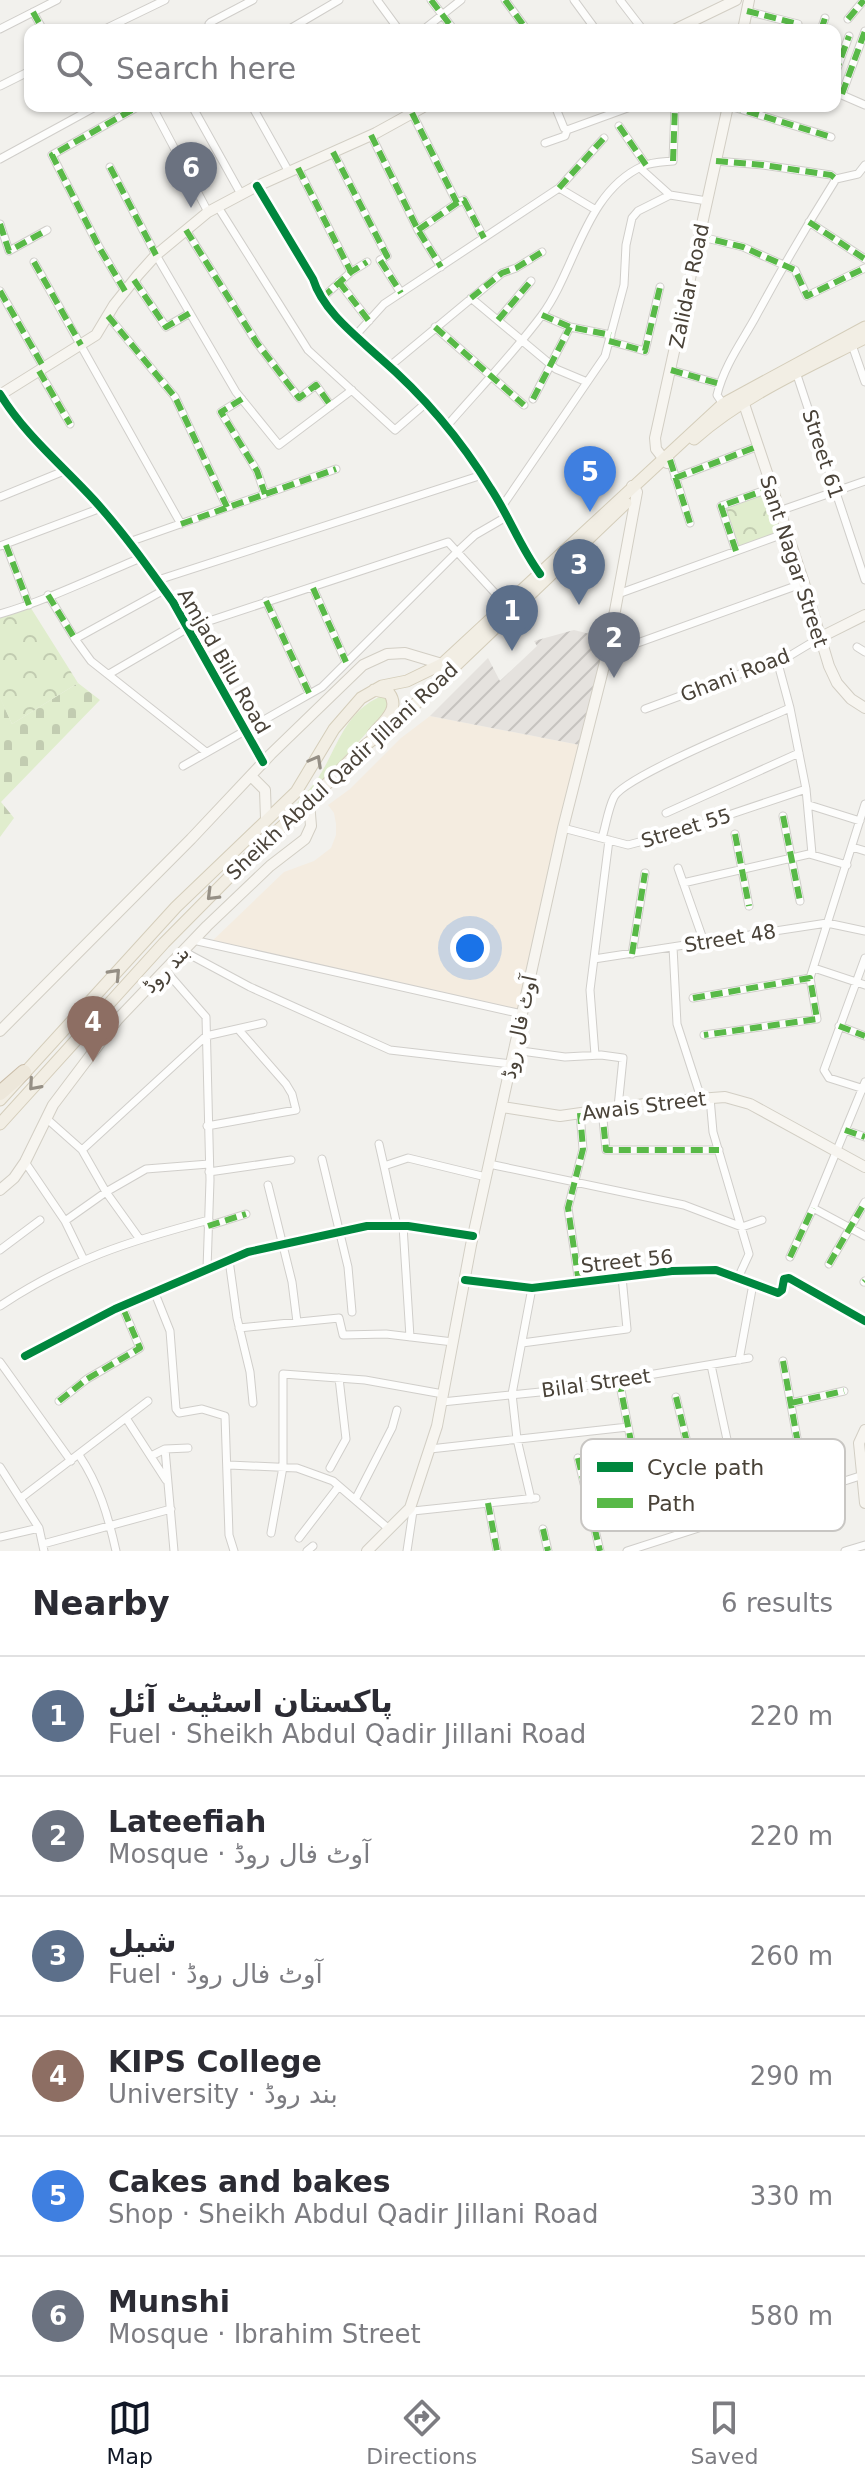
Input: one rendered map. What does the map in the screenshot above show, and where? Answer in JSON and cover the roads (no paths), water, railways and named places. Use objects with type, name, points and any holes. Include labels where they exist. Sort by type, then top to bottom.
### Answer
[{"type":"highway","points":[[0,1093],[24,1072]]},
{"type":"main road","points":[[686,24],[736,0]]},
{"type":"main road","name":"Zalidar Road","points":[[667,460],[656,449],[655,438],[728,112]]},
{"type":"main road","points":[[0,395],[96,335],[125,291],[156,255],[213,210],[412,113]]},
{"type":"main road","name":"Sheikh Abdul Qadir Jillani Road","points":[[667,460],[723,404],[865,327]]},
{"type":"main road","name":"Sheikh Abdul Qadir Jillani Road","points":[[0,1100],[176,907],[296,792],[342,717],[361,698],[382,686],[407,681],[442,664],[634,489],[716,419],[796,372],[865,338]]},
{"type":"main road","name":"Amjad Bilu Road","points":[[0,395],[30,437],[101,508],[161,585],[263,762]]},
{"type":"main road","name":"Sant Nagar Street","points":[[743,401],[829,666],[837,683],[851,699],[865,708]]},
{"type":"main road","name":"Sheikh Abdul Qadir Jillani Road","points":[[0,1124],[164,943],[257,849],[362,748],[405,714],[634,489]]},
{"type":"main road","name":"آوٹ فال روڈ","points":[[367,1551],[412,1510],[430,1449],[473,1236],[563,828],[607,654],[634,489]]},
{"type":"main road","name":"Ghani Road","points":[[821,637],[865,615]]},
{"type":"main road","points":[[0,1031],[263,762],[363,665],[387,654],[405,653],[442,664]]},
{"type":"main road","points":[[362,748],[393,710],[395,703],[389,693],[373,690]]},
{"type":"main road","points":[[251,776],[265,790],[266,819]]},
{"type":"main road","name":"بند روڈ","points":[[0,1189],[14,1178],[53,1105],[118,1019],[193,940],[270,866],[305,839],[311,826],[309,802]]},
{"type":"main road","name":"Awais Street","points":[[502,1107],[560,1116],[725,1097],[750,1104],[865,1167]]},
{"type":"main road","points":[[865,1430],[859,1443],[865,1503]]},
{"type":"street","points":[[0,29],[57,0]]},
{"type":"street","points":[[115,24],[165,0]]},
{"type":"street","points":[[209,24],[253,0]]},
{"type":"street","points":[[298,24],[339,0]]},
{"type":"street","points":[[377,0],[395,24]]},
{"type":"street","points":[[431,0],[449,24]]},
{"type":"street","points":[[431,24],[461,0]]},
{"type":"street","points":[[505,0],[523,24]]},
{"type":"street","points":[[574,0],[592,24]]},
{"type":"street","points":[[620,0],[638,24]]},
{"type":"street","points":[[848,19],[864,0]]},
{"type":"street","points":[[748,5],[798,24]]},
{"type":"street","points":[[33,12],[40,24]]},
{"type":"street","points":[[823,24],[825,18]]},
{"type":"street","points":[[841,88],[865,31]]},
{"type":"street","points":[[841,58],[849,36]]},
{"type":"street","points":[[0,86],[24,74]]},
{"type":"street","points":[[841,94],[865,105]]},
{"type":"street","points":[[0,159],[86,112]]},
{"type":"street","points":[[125,291],[52,155],[128,112]]},
{"type":"street","points":[[156,112],[213,210],[308,350],[395,430],[426,403]]},
{"type":"street","points":[[195,112],[241,194]]},
{"type":"street","points":[[256,112],[351,272]]},
{"type":"street","points":[[557,112],[567,130]]},
{"type":"street","points":[[567,130],[616,112]]},
{"type":"street","points":[[446,427],[542,315],[563,281],[596,210],[612,191],[643,166],[673,161],[675,112]]},
{"type":"street","points":[[749,112],[831,137]]},
{"type":"street","points":[[412,113],[457,203]]},
{"type":"street","points":[[619,126],[643,166],[670,195]]},
{"type":"street","points":[[545,143],[565,136],[567,130]]},
{"type":"street","points":[[371,135],[418,230],[441,267]]},
{"type":"street","points":[[355,336],[384,304],[559,188],[604,138]]},
{"type":"street","points":[[333,152],[387,256],[380,260],[401,293]]},
{"type":"street","points":[[716,161],[831,175],[836,179]]},
{"type":"street","points":[[723,404],[717,395],[720,384],[783,265],[836,179],[858,174],[865,165]]},
{"type":"street","points":[[110,167],[156,255],[242,399],[279,445],[352,390]]},
{"type":"street","points":[[257,186],[322,298],[355,336],[390,366],[446,427],[482,475],[540,574]]},
{"type":"street","points":[[559,188],[596,210]]},
{"type":"street","points":[[501,508],[605,356],[624,285],[627,236],[632,218],[638,211],[670,195],[707,201]]},
{"type":"street","points":[[418,230],[464,200],[484,238]]},
{"type":"street","points":[[809,222],[865,259]]},
{"type":"street","points":[[0,224],[3,244],[10,251],[47,230]]},
{"type":"street","points":[[186,230],[257,343],[299,398],[316,385],[331,406]]},
{"type":"street","points":[[698,236],[743,247],[795,270],[807,296],[865,268]]},
{"type":"street","points":[[390,366],[502,273],[542,252]]},
{"type":"street","points":[[34,262],[181,524]]},
{"type":"street","points":[[322,298],[367,262]]},
{"type":"street","points":[[134,280],[166,327],[190,313]]},
{"type":"street","points":[[498,320],[531,281]]},
{"type":"street","points":[[339,282],[369,321]]},
{"type":"street","points":[[542,315],[645,351],[660,287]]},
{"type":"street","points":[[0,291],[70,424]]},
{"type":"street","points":[[471,298],[552,365],[587,382]]},
{"type":"street","points":[[108,316],[175,397],[227,507]]},
{"type":"street","points":[[435,327],[524,405]]},
{"type":"street","points":[[533,399],[570,327]]},
{"type":"street","points":[[852,345],[865,382]]},
{"type":"street","points":[[671,370],[720,384]]},
{"type":"street","name":"Street 61","points":[[796,372],[865,580]]},
{"type":"street","points":[[242,399],[221,412],[257,471],[265,494]]},
{"type":"street","points":[[675,478],[756,447]]},
{"type":"street","points":[[667,460],[690,523]]},
{"type":"street","points":[[129,542],[336,469]]},
{"type":"street","points":[[0,497],[64,471]]},
{"type":"street","points":[[75,639],[161,585],[482,475]]},
{"type":"street","points":[[779,511],[865,481]]},
{"type":"street","points":[[736,551],[721,506],[771,488]]},
{"type":"street","points":[[29,605],[3,545],[101,508]]},
{"type":"street","points":[[183,766],[322,687],[475,535],[506,517]]},
{"type":"street","points":[[618,594],[786,533]]},
{"type":"street","points":[[109,674],[188,628],[448,542],[506,605]]},
{"type":"street","points":[[0,614],[141,558]]},
{"type":"street","points":[[607,654],[804,583]]},
{"type":"street","points":[[313,588],[346,662]]},
{"type":"street","points":[[48,595],[91,661],[206,752]]},
{"type":"street","points":[[266,601],[309,693]]},
{"type":"street","name":"Ghani Road","points":[[645,709],[777,660],[821,637]]},
{"type":"street","points":[[857,647],[865,652]]},
{"type":"street","points":[[777,660],[809,805],[812,854]]},
{"type":"street","points":[[595,1055],[590,990],[606,839],[614,796],[620,789],[669,762],[790,708]]},
{"type":"street","points":[[666,813],[799,753]]},
{"type":"street","name":"Street 55","points":[[563,828],[628,845],[806,789]]},
{"type":"street","points":[[704,1035],[817,1019],[810,978],[865,804]]},
{"type":"street","points":[[809,805],[860,821]]},
{"type":"street","points":[[783,816],[800,901]]},
{"type":"street","points":[[735,834],[749,906]]},
{"type":"street","points":[[852,847],[865,851]]},
{"type":"street","points":[[683,883],[812,854],[847,865]]},
{"type":"street","points":[[678,868],[704,942]]},
{"type":"street","points":[[632,954],[645,873]]},
{"type":"street","name":"Street 48","points":[[594,959],[827,923],[865,931]]},
{"type":"street","points":[[193,940],[522,1014]]},
{"type":"street","points":[[673,947],[677,1024],[706,1098],[749,1254],[738,1278]]},
{"type":"street","points":[[183,951],[250,987],[390,1050],[511,1064]]},
{"type":"street","points":[[790,1257],[864,1086],[829,1078],[824,1070],[865,958]]},
{"type":"street","points":[[814,968],[865,985]]},
{"type":"street","points":[[165,970],[206,1017],[209,1168],[207,1269]]},
{"type":"street","points":[[693,998],[810,978]]},
{"type":"street","points":[[82,1150],[206,1036],[263,1023]]},
{"type":"street","points":[[839,1026],[865,1036]]},
{"type":"street","points":[[207,1126],[296,1110],[286,1084],[238,1029]]},
{"type":"street","points":[[514,1050],[565,1057],[595,1055],[623,1058],[618,1107]]},
{"type":"street","points":[[602,1109],[606,1150],[719,1150]]},
{"type":"street","points":[[579,1283],[568,1208],[583,1149],[580,1113]]},
{"type":"street","points":[[46,1118],[82,1150],[106,1192],[139,1238]]},
{"type":"street","points":[[845,1130],[865,1137]]},
{"type":"street","points":[[379,1144],[400,1226],[410,1337]]},
{"type":"street","points":[[384,1166],[408,1158],[486,1177]]},
{"type":"street","points":[[322,1159],[348,1267],[352,1312]]},
{"type":"street","points":[[65,1221],[146,1169],[209,1168],[291,1160]]},
{"type":"street","points":[[25,1162],[65,1221],[83,1258]]},
{"type":"street","points":[[489,1164],[684,1205],[742,1227],[762,1220]]},
{"type":"street","points":[[268,1185],[292,1282],[297,1322]]},
{"type":"street","points":[[829,1264],[865,1202]]},
{"type":"street","points":[[813,1208],[865,1236]]},
{"type":"street","points":[[0,1306],[83,1258],[139,1238],[246,1214]]},
{"type":"street","points":[[2,1245],[40,1220]]},
{"type":"street","points":[[25,1356],[154,1291],[229,1260],[282,1244],[367,1226],[400,1226],[473,1236]]},
{"type":"street","points":[[229,1260],[253,1403]]},
{"type":"street","name":"Street 56","points":[[465,1280],[532,1288],[672,1271],[716,1270],[778,1293],[782,1290],[784,1279],[789,1278],[865,1321]]},
{"type":"street","points":[[522,1343],[627,1329],[622,1277]]},
{"type":"street","points":[[739,1360],[753,1284]]},
{"type":"street","points":[[407,1551],[412,1510],[533,1498],[517,1439],[512,1394],[532,1288]]},
{"type":"street","points":[[154,1291],[170,1331],[176,1409],[179,1413],[202,1409],[225,1416],[229,1535],[234,1551]]},
{"type":"street","points":[[59,1401],[87,1379],[140,1348],[122,1306]]},
{"type":"street","points":[[239,1328],[339,1318],[343,1335],[386,1334],[453,1342]]},
{"type":"street","name":"Bilal Street","points":[[283,1467],[283,1374],[365,1380],[442,1398],[512,1394],[749,1358]]},
{"type":"street","points":[[783,1361],[797,1439]]},
{"type":"street","points":[[0,1362],[71,1461]]},
{"type":"street","points":[[711,1365],[727,1439]]},
{"type":"street","points":[[330,1468],[346,1439],[339,1378]]},
{"type":"street","points":[[619,1380],[630,1439]]},
{"type":"street","points":[[791,1403],[844,1391]]},
{"type":"street","points":[[676,1397],[686,1439]]},
{"type":"street","points":[[21,1498],[148,1401]]},
{"type":"street","points":[[356,1498],[392,1428],[397,1410]]},
{"type":"street","points":[[126,1418],[168,1483]]},
{"type":"street","points":[[430,1449],[628,1427]]},
{"type":"street","points":[[151,1456],[165,1449],[188,1448]]},
{"type":"street","points":[[165,1449],[174,1551]]},
{"type":"street","points":[[79,1455],[94,1478],[116,1551]]},
{"type":"street","points":[[578,1458],[581,1471]]},
{"type":"street","points":[[229,1465],[297,1468],[339,1486],[389,1529]]},
{"type":"street","points":[[0,1467],[39,1528],[44,1548],[171,1509]]},
{"type":"street","points":[[271,1533],[283,1467]]},
{"type":"street","points":[[845,1481],[860,1476]]},
{"type":"street","points":[[0,1487],[12,1484]]},
{"type":"street","points":[[299,1538],[339,1486]]},
{"type":"street","points":[[488,1503],[497,1551]]},
{"type":"street","points":[[0,1537],[39,1528]]},
{"type":"street","points":[[543,1529],[548,1551]]},
{"type":"street","points":[[595,1531],[600,1551]]},
{"type":"street","points":[[627,1551],[689,1531]]},
{"type":"street","points":[[845,1551],[865,1545]]},
{"type":"place","name":"Munshi","points":[[191,208]]},
{"type":"place","name":"Cakes and bakes","points":[[590,512]]},
{"type":"place","name":"شیل","points":[[579,605]]},
{"type":"place","name":"پاکستان اسٹیٹ آئل","points":[[512,651]]},
{"type":"place","name":"Lateefiah","points":[[614,678]]},
{"type":"place","name":"KIPS College","points":[[93,1062]]}]
